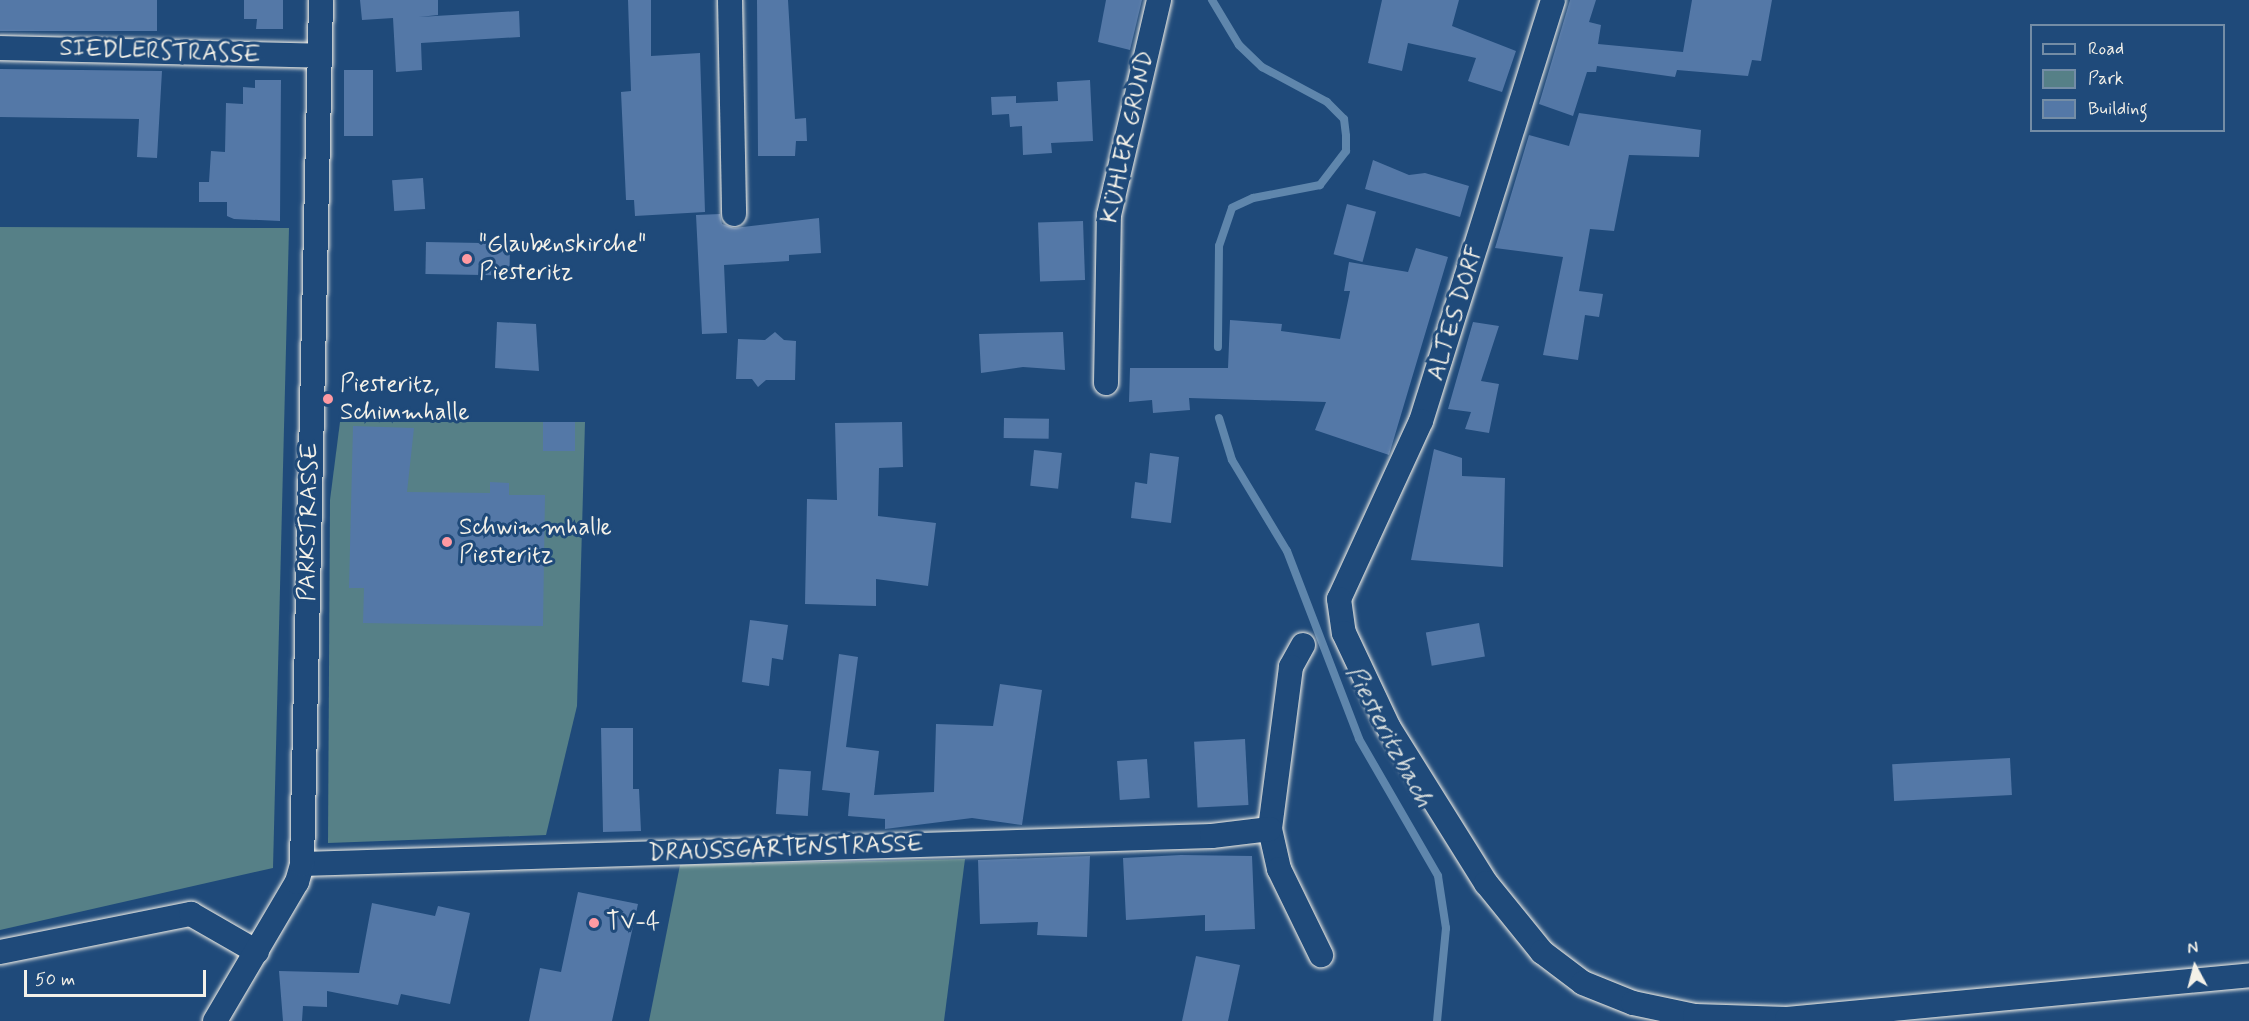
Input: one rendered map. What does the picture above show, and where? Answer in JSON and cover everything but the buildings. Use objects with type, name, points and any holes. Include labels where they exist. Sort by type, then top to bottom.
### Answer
[{"type":"street","name":"PARKSTRASSE","points":[[215,1021],[257,952],[302,864],[321,0]]},
{"type":"street","points":[[730,0],[734,214]]},
{"type":"street","name":"KÜHLER GRUND","points":[[1106,382],[1109,215],[1159,0]]},
{"type":"street","name":"ALTES DORF","points":[[1553,0],[1421,421],[1343,584],[1340,616],[1389,728],[1486,883],[1542,952],[1607,994],[1695,1016],[1787,1019],[2249,975]]},
{"type":"street","name":"SIEDLERSTRASSE","points":[[0,48],[320,56]]},
{"type":"street","points":[[1303,645],[1291,667],[1270,829],[1279,869],[1321,955]]},
{"type":"street","name":"DRAUSSGARTENSTRASSE","points":[[302,864],[1212,836],[1270,829]]},
{"type":"street","points":[[0,952],[191,914],[257,952]]},
{"type":"green space","points":[[0,227],[289,228],[273,868],[0,930]]},
{"type":"green space","points":[[340,422],[585,422],[577,706],[546,835],[328,843],[330,500]]},
{"type":"green space","points":[[965,859],[944,1021],[649,1021],[680,865]]},
{"type":"waterway","name":"Piesteritzbach","points":[[1212,0],[1239,45],[1262,67],[1327,102],[1344,119],[1346,136],[1346,151],[1320,185],[1253,198],[1232,208],[1219,246],[1218,347]]},
{"type":"waterway","name":"Piesteritzbach","points":[[1219,418],[1232,460],[1287,551],[1359,739],[1438,876],[1446,928],[1437,1021]]},
{"type":"place","name":"\"Glaubenskirche\" Piesteritz","points":[[467,259]]},
{"type":"place","name":"Piesteritz, Schimmhalle","points":[[328,399]]},
{"type":"place","name":"Schwimmhalle Piesteritz","points":[[447,542]]},
{"type":"place","name":"TV-4","points":[[594,923]]}]
